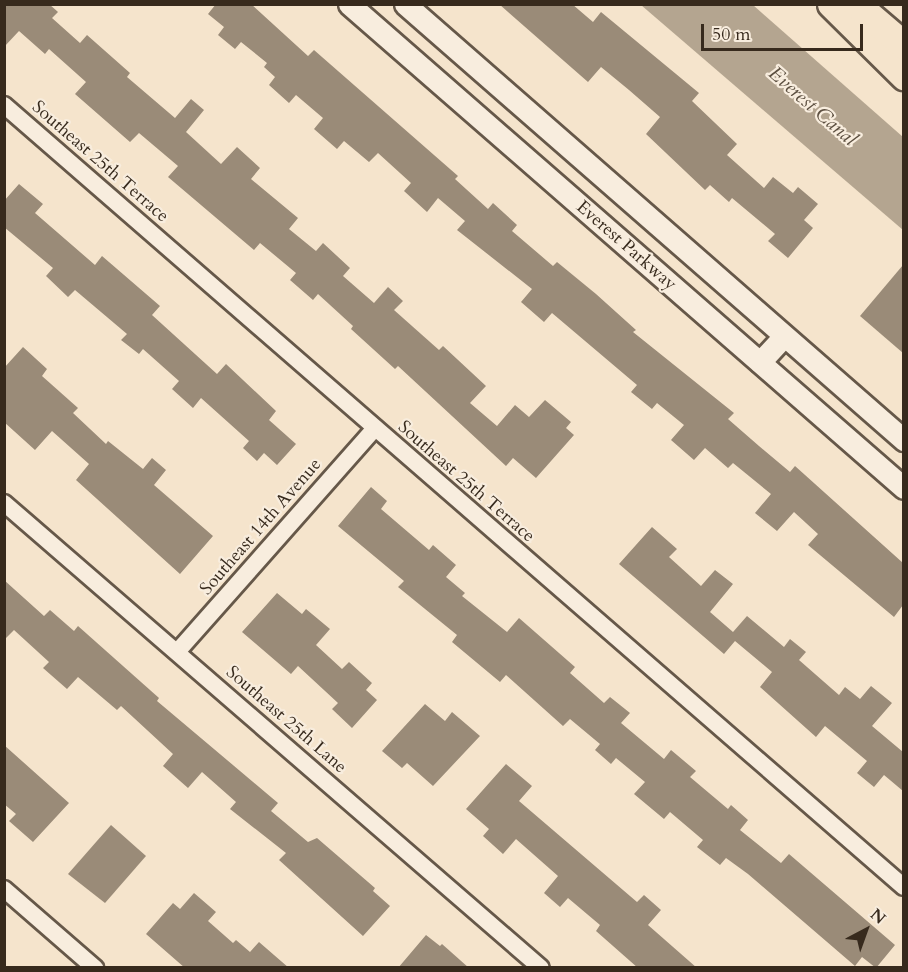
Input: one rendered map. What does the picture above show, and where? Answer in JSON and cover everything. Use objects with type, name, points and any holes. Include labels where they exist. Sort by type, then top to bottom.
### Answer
[{"type":"highway","points":[[831,4],[903,76]]},
{"type":"highway","points":[[856,4],[903,45]]},
{"type":"street","name":"Everest Parkway","points":[[350,4],[903,488]]},
{"type":"street","name":"Everest Parkway","points":[[405,4],[903,440]]},
{"type":"street","name":"Southeast 25th Terrace","points":[[4,105],[903,887]]},
{"type":"street","points":[[760,362],[784,336]]},
{"type":"street","name":"Southeast 14th Avenue","points":[[177,652],[375,428]]},
{"type":"street","name":"Southeast 25th Lane","points":[[4,502],[541,968]]},
{"type":"street","points":[[4,889],[95,968]]},
{"type":"water","name":"Everest Canal","points":[[641,5],[753,5],[903,137],[903,230]]},
{"type":"building","points":[[4,4],[49,4],[58,12],[52,18],[80,43],[87,35],[130,73],[127,77],[175,118],[191,99],[204,110],[186,132],[221,164],[237,147],[260,168],[251,179],[298,218],[289,229],[316,251],[323,243],[350,268],[343,276],[374,303],[388,287],[403,301],[394,310],[439,350],[443,346],[486,386],[470,403],[497,426],[515,405],[529,417],[545,400],[571,422],[566,428],[574,435],[536,478],[513,458],[506,466],[398,366],[395,369],[351,329],[353,326],[318,294],[313,300],[290,280],[296,273],[260,243],[254,250],[168,177],[178,166],[139,133],[130,142],[75,94],[86,82],[49,49],[45,54],[19,31],[4,47]]},
{"type":"building","points":[[216,4],[251,4],[308,56],[314,50],[458,176],[455,179],[488,209],[493,203],[517,225],[512,231],[553,266],[557,262],[596,294],[636,330],[633,332],[734,413],[728,419],[790,472],[795,466],[903,563],[903,605],[894,617],[808,545],[818,534],[794,512],[777,531],[755,513],[771,494],[733,463],[728,468],[705,448],[694,460],[671,440],[684,425],[657,403],[652,409],[631,392],[637,385],[552,313],[544,322],[521,302],[532,289],[457,230],[465,221],[438,198],[427,212],[404,191],[411,183],[378,153],[369,162],[344,141],[337,149],[314,129],[323,118],[296,95],[289,103],[269,85],[275,77],[264,67],[267,63],[241,42],[235,49],[218,35],[224,27],[208,14]]},
{"type":"building","points":[[499,4],[572,4],[593,22],[601,12],[699,93],[692,101],[737,144],[727,155],[764,188],[773,177],[793,193],[798,187],[818,204],[804,220],[813,228],[788,258],[768,241],[775,234],[732,198],[729,202],[710,185],[705,190],[646,134],[660,117],[601,67],[588,82]]},
{"type":"building","points":[[19,184],[43,204],[35,213],[95,265],[102,256],[160,306],[152,315],[217,374],[226,364],[276,411],[269,420],[296,444],[277,465],[264,453],[257,461],[243,448],[249,441],[201,398],[193,408],[172,389],[179,381],[143,349],[139,354],[121,340],[127,334],[75,290],[68,297],[46,276],[53,268],[4,227],[4,201]]},
{"type":"building","points":[[903,265],[903,353],[860,316]]},
{"type":"building","points":[[23,347],[47,369],[42,376],[78,408],[73,413],[106,444],[108,441],[143,469],[152,458],[166,470],[154,485],[213,536],[180,574],[76,480],[89,464],[52,431],[35,450],[4,422],[4,368]]},
{"type":"building","points":[[371,487],[387,501],[381,509],[429,550],[433,545],[456,565],[446,577],[465,593],[462,596],[507,632],[519,618],[575,667],[570,673],[604,703],[610,697],[630,713],[621,723],[664,759],[671,750],[696,771],[690,777],[728,809],[731,805],[748,820],[740,830],[781,863],[789,854],[895,945],[876,968],[862,957],[855,966],[748,874],[726,858],[720,865],[697,847],[703,840],[670,812],[664,819],[634,794],[645,782],[616,758],[611,764],[595,750],[600,744],[570,719],[563,726],[506,675],[500,682],[452,642],[457,635],[398,587],[404,581],[338,526]]},
{"type":"building","points":[[652,527],[677,549],[669,557],[701,586],[715,570],[733,584],[710,612],[733,632],[747,616],[784,647],[790,639],[806,652],[799,660],[839,695],[845,687],[860,699],[871,686],[892,703],[872,726],[903,752],[903,791],[884,775],[874,787],[857,773],[867,761],[825,726],[816,737],[760,687],[772,672],[735,641],[724,654],[619,564]]},
{"type":"building","points":[[4,580],[44,616],[50,610],[74,631],[78,626],[159,698],[157,701],[278,803],[271,811],[308,842],[317,838],[375,888],[373,891],[390,906],[363,936],[279,860],[286,853],[230,809],[236,802],[202,772],[188,788],[163,766],[173,754],[121,706],[117,710],[78,677],[67,689],[43,668],[49,662],[14,630],[4,640]]},
{"type":"building","points":[[277,593],[302,614],[306,609],[330,629],[316,645],[342,669],[349,662],[372,683],[366,690],[377,700],[352,728],[332,709],[338,703],[298,666],[291,674],[242,632]]},
{"type":"building","points":[[425,704],[445,721],[452,712],[480,736],[433,786],[407,763],[402,768],[382,751]]},
{"type":"building","points":[[4,745],[69,803],[33,842],[9,821],[16,814],[4,804]]},
{"type":"building","points":[[506,764],[532,786],[519,801],[637,902],[644,895],[661,910],[648,925],[697,968],[638,968],[596,931],[600,925],[568,898],[560,907],[544,893],[558,876],[516,839],[503,854],[483,836],[489,829],[466,809]]},
{"type":"building","points":[[111,825],[146,856],[105,903],[68,874]]},
{"type":"building","points":[[194,893],[216,912],[208,921],[233,943],[236,940],[250,952],[259,942],[289,968],[185,968],[146,934],[173,903],[180,909]]},
{"type":"building","points":[[426,935],[440,946],[442,944],[469,968],[398,968]]}]
